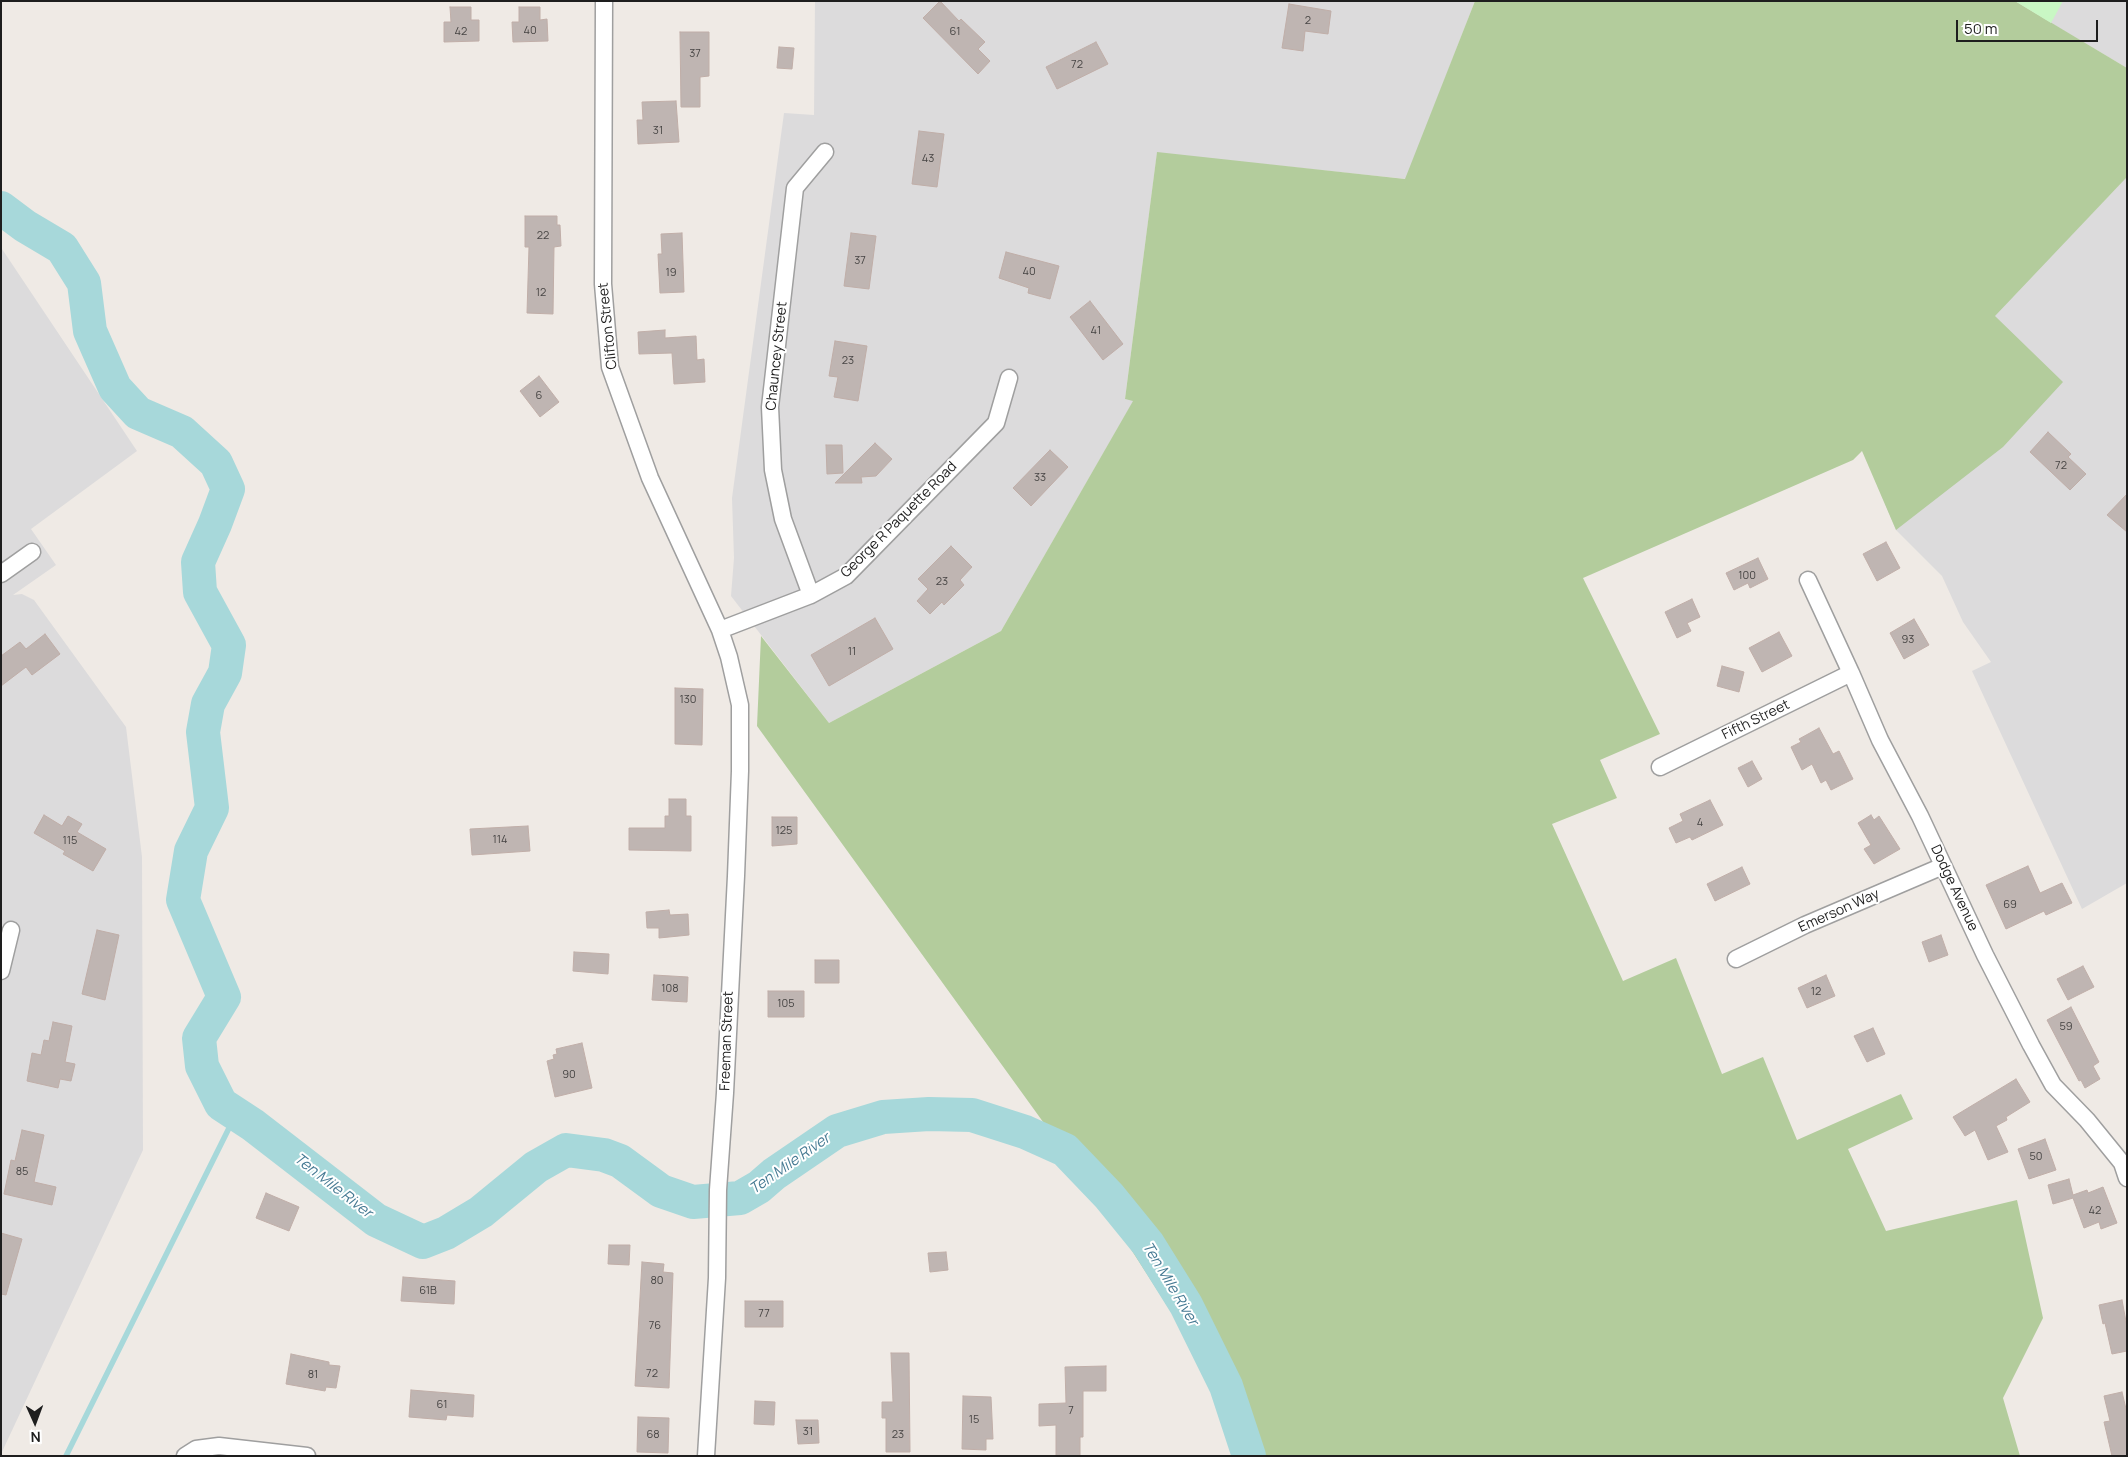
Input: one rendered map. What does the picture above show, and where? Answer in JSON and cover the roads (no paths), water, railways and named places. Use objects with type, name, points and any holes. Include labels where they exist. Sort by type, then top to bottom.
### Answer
[{"type":"street","name":"Clifton Street","points":[[604,1],[603,284],[610,367],[650,478],[720,630]]},
{"type":"street","name":"Chauncey Street","points":[[811,595],[783,519],[773,470],[770,407],[795,188],[825,152]]},
{"type":"street","name":"George R Paquette Road","points":[[720,630],[811,595],[846,576],[996,423],[1009,378]]},
{"type":"street","points":[[1,574],[32,552]]},
{"type":"street","name":"Dodge Avenue","points":[[1808,580],[1852,673],[1880,740],[1920,816],[1985,955],[2053,1086],[2087,1120],[2122,1163],[2127,1178]]},
{"type":"street","name":"Freeman Street","points":[[706,1456],[717,1278],[718,1190],[726,1093],[740,770],[740,705],[729,657],[720,630]]},
{"type":"street","name":"Fifth Street","points":[[1660,767],[1852,673]]},
{"type":"street","name":"Emerson Way","points":[[1736,959],[1805,925],[1943,866]]},
{"type":"street","points":[[1,971],[10,930]]},
{"type":"street","points":[[185,1456],[196,1449],[219,1446],[307,1456]]},
{"type":"waterway","name":"Ten Mile River","points":[[1,208],[25,226],[62,248],[84,283],[90,331],[115,388],[138,413],[182,432],[216,463],[228,489],[198,562],[200,592],[229,645],[225,673],[208,704],[203,732],[212,808],[191,851],[183,900],[224,997],[199,1038],[202,1066],[221,1104],[253,1125],[376,1220],[423,1242],[446,1233],[481,1212],[536,1167],[566,1150],[604,1155],[620,1161],[661,1191],[693,1202],[740,1198],[759,1187],[774,1174],[837,1131],[883,1117],[929,1114],[972,1115],[1025,1132],[1065,1150],[1109,1196],[1148,1244],[1186,1305],[1226,1386],[1249,1456]]},
{"type":"waterway","points":[[66,1456],[236,1114]]}]
